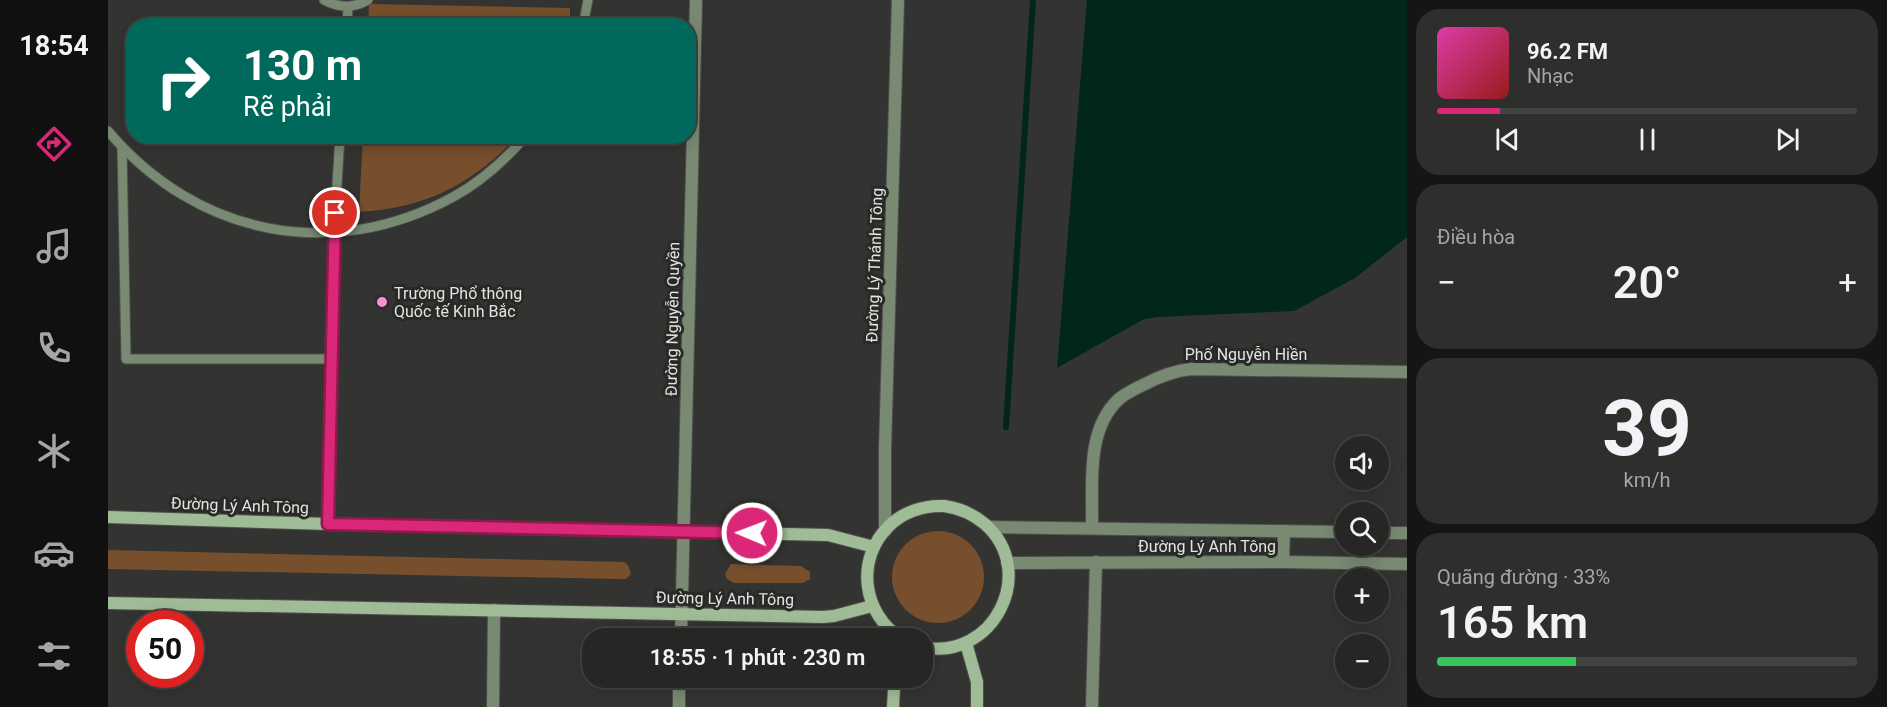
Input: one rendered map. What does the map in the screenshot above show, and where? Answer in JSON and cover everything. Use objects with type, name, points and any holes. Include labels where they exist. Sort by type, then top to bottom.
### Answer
[{"type":"main road","points":[[888,628],[872,606],[868,591],[869,559],[874,547],[885,531],[904,515],[936,506],[961,510],[978,518],[1000,542],[1007,563],[1008,588],[1000,611],[986,630],[966,643],[933,648]]},
{"type":"main road","name":"Đường Lý Anh Tông","points":[[108,517],[828,535],[874,547]]},
{"type":"main road","name":"Đường Lý Anh Tông","points":[[108,603],[823,617],[872,606]]},
{"type":"main road","points":[[966,643],[976,682],[977,707]]},
{"type":"main road","points":[[893,707],[894,688]]},
{"type":"street","name":"Đường Nguyễn Quyền","points":[[696,0],[696,18]]},
{"type":"street","name":"Đường Lý Thánh Tông","points":[[885,531],[885,449],[898,0]]},
{"type":"street","name":"Đường Nguyễn Quyền","points":[[681,628],[692,144]]},
{"type":"street","name":"Phố Nguyễn Hiền","points":[[1092,527],[1094,449],[1098,436],[1104,419],[1119,399],[1142,385],[1170,373],[1191,369],[1407,372]]},
{"type":"street","name":"Đường Lý Anh Tông","points":[[988,527],[1335,532]]},
{"type":"street","points":[[1283,562],[1284,531]]},
{"type":"street","points":[[1389,532],[1407,533]]},
{"type":"street","points":[[1092,707],[1096,562]]},
{"type":"street","name":"Đường Lý Anh Tông","points":[[1007,563],[1407,564]]},
{"type":"street","points":[[493,707],[494,610]]},
{"type":"street","points":[[679,688],[679,707]]},
{"type":"lane","points":[[324,0],[348,7],[368,0]]},
{"type":"lane","points":[[585,18],[588,0]]},
{"type":"lane","points":[[347,18],[348,7]]},
{"type":"lane","points":[[108,131],[122,147],[161,182],[206,208],[239,221],[281,231],[334,233],[396,222],[426,211],[481,179],[519,144]]},
{"type":"lane","points":[[328,524],[334,233],[340,144]]},
{"type":"lane","points":[[122,147],[126,359],[331,359]]},
{"type":"shaded area","points":[[1087,0],[1407,0],[1407,237],[1355,278],[1294,311],[1144,319],[1057,368]]},
{"type":"shaded area","points":[[369,4],[570,8],[570,18],[368,18]]},
{"type":"shaded area","points":[[363,144],[510,144],[482,168],[446,191],[405,205],[359,212]]},
{"type":"shaded area","points":[[929,531],[947,531],[964,538],[977,551],[984,568],[984,586],[977,603],[964,616],[947,623],[929,623],[912,616],[899,603],[892,586],[892,568],[899,551],[912,538]]},
{"type":"shaded area","points":[[108,550],[624,562],[628,565],[631,574],[626,579],[617,579],[108,569]]},
{"type":"shaded area","points":[[731,564],[801,566],[810,572],[810,579],[803,583],[734,583],[727,579],[725,574]]},
{"type":"waterway","points":[[1006,427],[1033,0]]},
{"type":"place","name":"Trường Phổ thông Quốc tế Kinh Bắc","points":[[382,302]]},
{"type":"route","points":[[335,213],[328,524],[752,533]]}]
